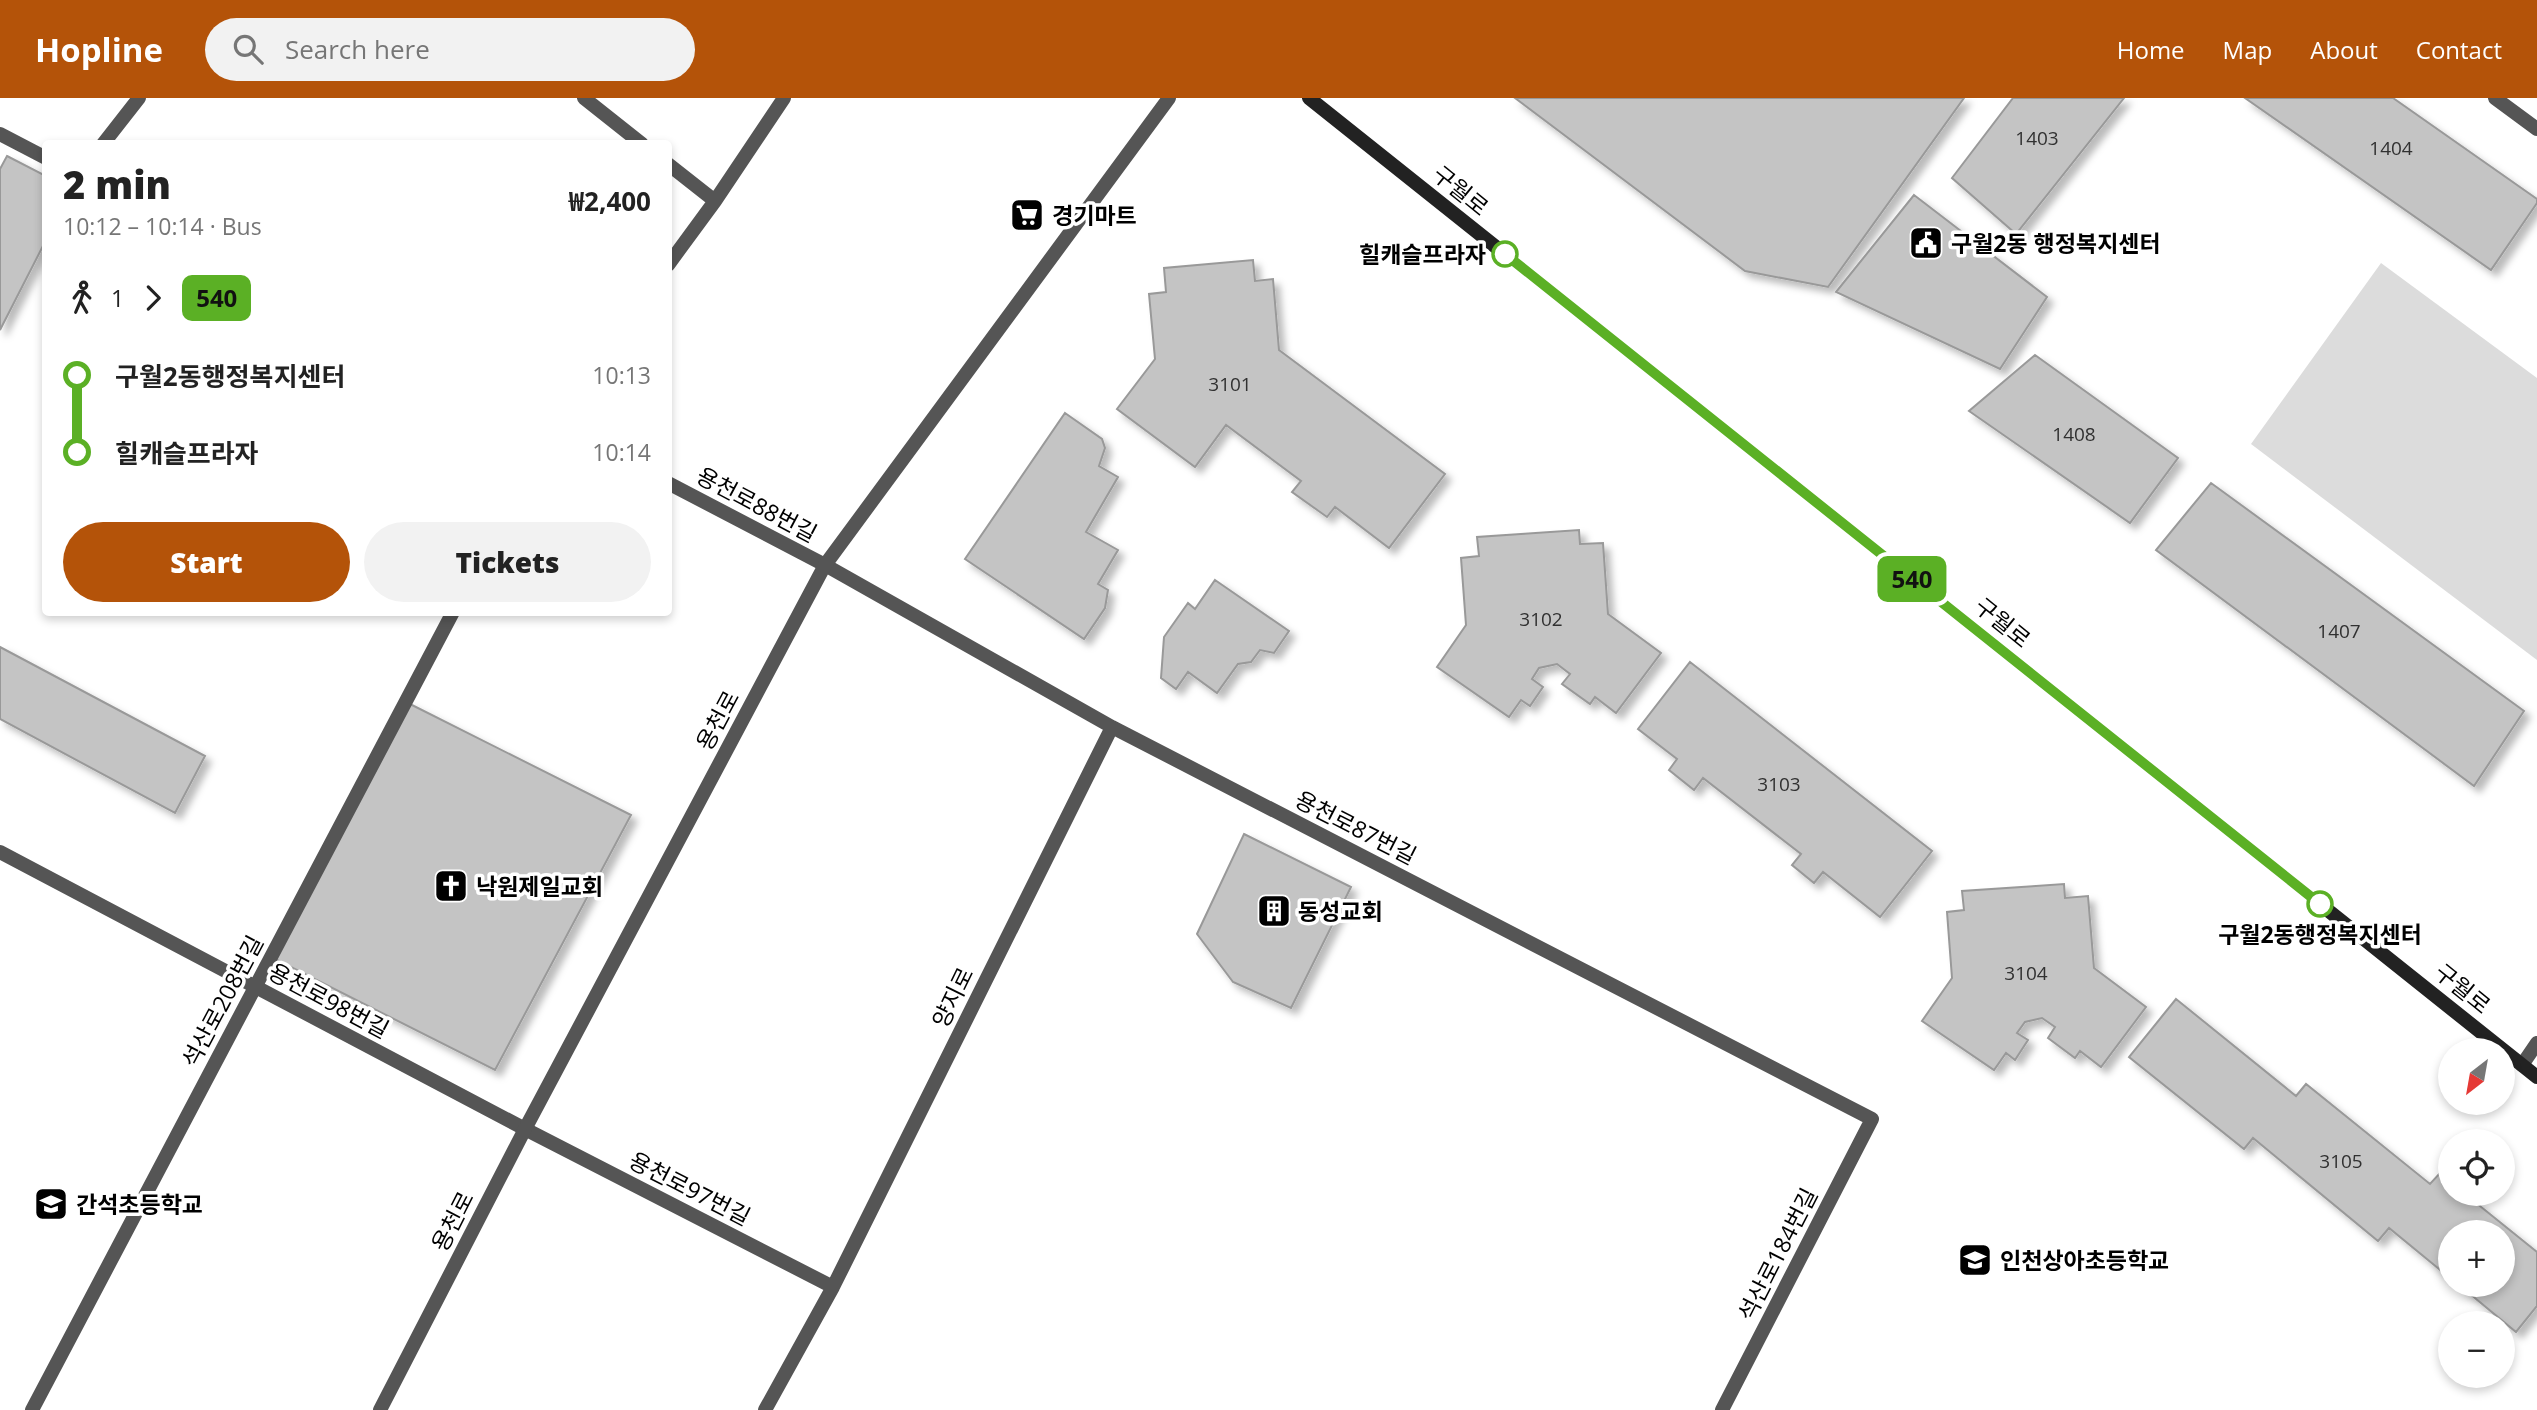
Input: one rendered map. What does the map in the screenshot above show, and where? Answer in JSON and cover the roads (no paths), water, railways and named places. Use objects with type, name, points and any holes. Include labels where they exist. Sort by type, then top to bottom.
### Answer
[{"type":"main road","name":"구월로","points":[[1309,98],[2537,1077]]},
{"type":"street","points":[[106,140],[139,98]]},
{"type":"street","points":[[584,98],[637,140]]},
{"type":"street","points":[[672,260],[784,98]]},
{"type":"street","name":"용천로","points":[[380,1410],[825,565],[1169,98]]},
{"type":"street","points":[[2495,98],[2537,129]]},
{"type":"street","points":[[0,134],[42,156]]},
{"type":"street","points":[[672,167],[715,201]]},
{"type":"street","name":"용천로88번길","points":[[672,485],[825,565]]},
{"type":"street","name":"용천로87번길","points":[[825,565],[1112,727],[1872,1119]]},
{"type":"street","name":"석산로208번길","points":[[32,1410],[451,616]]},
{"type":"street","name":"양지로","points":[[765,1410],[833,1287],[1112,727]]},
{"type":"street","name":"용천로98번길","points":[[0,852],[526,1129]]},
{"type":"street","points":[[2522,1065],[2537,1043]]},
{"type":"street","name":"석산로184번길","points":[[1722,1410],[1872,1119]]},
{"type":"street","name":"용천로97번길","points":[[526,1129],[833,1287]]},
{"type":"place","name":"경기마트","points":[[1027,215]]},
{"type":"place","name":"구월2동 행정복지센터","points":[[1926,243]]},
{"type":"place","name":"힐캐슬프라자","points":[[1505,254]]},
{"type":"place","name":"낙원제일교회","points":[[451,886]]},
{"type":"place","name":"구월2동행정복지센터","points":[[2320,904]]},
{"type":"place","name":"동성교회","points":[[1274,911]]},
{"type":"place","name":"간석초등학교","points":[[51,1204]]},
{"type":"place","name":"인천상아초등학교","points":[[1975,1260]]}]
